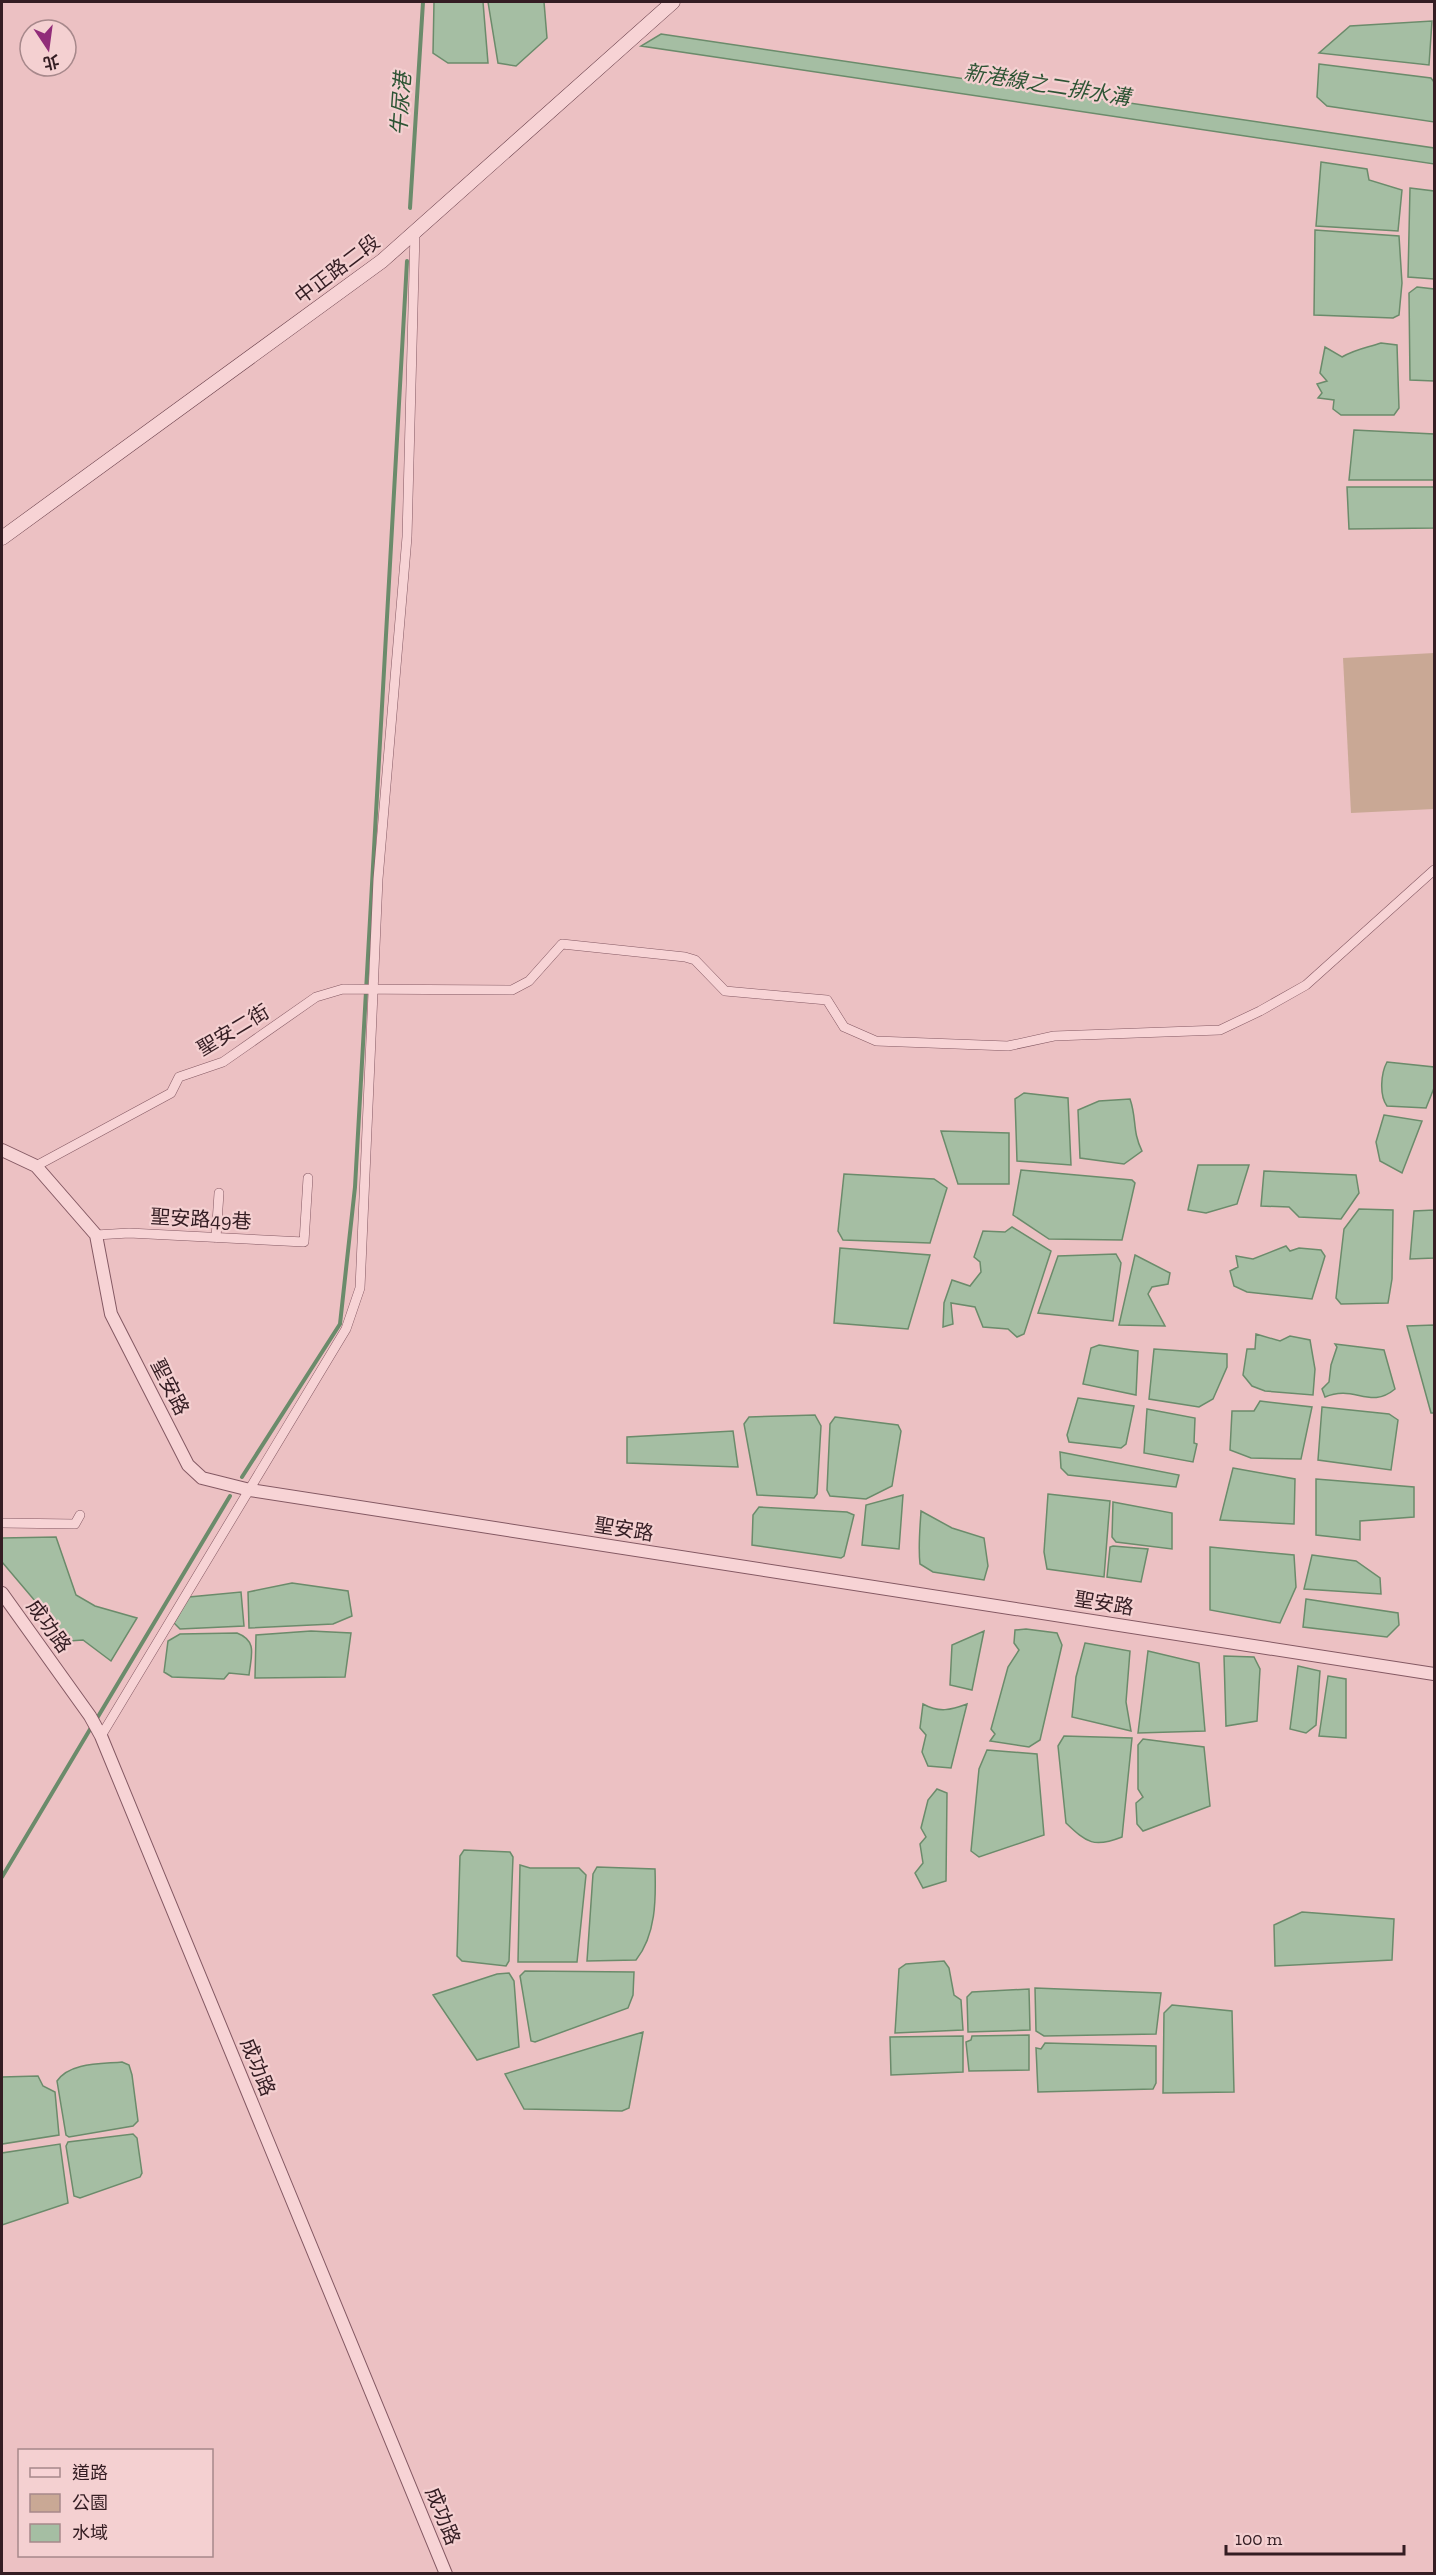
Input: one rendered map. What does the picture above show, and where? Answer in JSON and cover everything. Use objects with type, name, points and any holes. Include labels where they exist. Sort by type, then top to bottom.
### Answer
[{"type":"main road","name":"中正路二段","points":[[2,538],[382,261],[673,2]]},
{"type":"street","points":[[96,1727],[250,1490],[346,1329],[360,1288],[378,879],[407,537],[415,232]]},
{"type":"street","name":"聖安二街","points":[[36,1166],[171,1093],[179,1077],[224,1062],[316,997],[343,989],[512,990],[529,981],[562,944],[685,957],[695,960],[725,992],[827,1000],[844,1027],[876,1041],[1008,1046],[1054,1036],[1220,1030],[1306,985],[1434,870]]},
{"type":"street","points":[[2,1149],[36,1166],[96,1235]]},
{"type":"street","name":"聖安路49巷","points":[[96,1235],[129,1233],[304,1242],[308,1178]]},
{"type":"street","points":[[216,1238],[219,1193]]},
{"type":"street","name":"聖安路","points":[[96,1235],[111,1314],[188,1465],[202,1478],[250,1490],[1434,1674]]},
{"type":"street","points":[[2,1523],[75,1524],[80,1515]]},
{"type":"street","name":"成功路","points":[[2,1593],[96,1727],[446,2574]]},
{"type":"green space","points":[[1434,653],[1434,809],[1351,813],[1343,658]]},
{"type":"water","points":[[434,2],[483,2],[488,63],[448,63],[433,53]]},
{"type":"water","points":[[488,2],[544,2],[547,38],[516,66],[498,63]]},
{"type":"water","points":[[1432,21],[1429,65],[1319,53],[1350,26]]},
{"type":"water","points":[[661,34],[1434,148],[1434,164],[641,46]]},
{"type":"water","points":[[1319,64],[1431,78],[1434,82],[1434,122],[1327,106],[1317,97]]},
{"type":"water","points":[[1321,162],[1367,169],[1369,180],[1402,190],[1398,231],[1316,226]]},
{"type":"water","points":[[1410,188],[1434,191],[1434,279],[1408,277]]},
{"type":"water","points":[[1315,230],[1399,236],[1402,283],[1399,315],[1393,318],[1314,315]]},
{"type":"water","points":[[1417,287],[1434,289],[1434,381],[1410,380],[1409,293]]},
{"type":"water","points":[[1381,343],[1397,345],[1399,408],[1394,415],[1341,415],[1333,409],[1334,400],[1318,398],[1322,393],[1317,384],[1327,381],[1320,373],[1325,347],[1342,357]]},
{"type":"water","points":[[1354,430],[1434,434],[1434,480],[1349,480]]},
{"type":"water","points":[[1347,487],[1434,487],[1434,528],[1349,529]]},
{"type":"water","points":[[1387,1062],[1434,1067],[1434,1088],[1426,1108],[1387,1106],[1384,1101],[1382,1084]]},
{"type":"water","points":[[1024,1093],[1068,1098],[1071,1165],[1017,1161],[1015,1099]]},
{"type":"water","points":[[1130,1099],[1142,1151],[1124,1164],[1080,1158],[1078,1110],[1099,1101]]},
{"type":"water","points":[[1384,1115],[1422,1121],[1402,1173],[1380,1161],[1376,1142]]},
{"type":"water","points":[[941,1131],[1009,1133],[1009,1184],[958,1184]]},
{"type":"water","points":[[1198,1165],[1249,1165],[1237,1204],[1206,1213],[1188,1210]]},
{"type":"water","points":[[1021,1170],[1132,1180],[1135,1183],[1122,1240],[1049,1239],[1013,1215]]},
{"type":"water","points":[[1264,1171],[1356,1175],[1359,1193],[1341,1219],[1299,1217],[1289,1207],[1261,1206]]},
{"type":"water","points":[[844,1174],[934,1179],[947,1188],[930,1243],[843,1240],[838,1231]]},
{"type":"water","points":[[1359,1209],[1393,1210],[1392,1279],[1388,1303],[1341,1304],[1336,1298],[1344,1229]]},
{"type":"water","points":[[1434,1210],[1434,1258],[1410,1259],[1414,1211]]},
{"type":"water","points":[[1012,1227],[1051,1251],[1024,1334],[1017,1337],[1008,1329],[983,1327],[975,1307],[951,1303],[953,1324],[943,1327],[944,1303],[952,1280],[970,1286],[981,1272],[980,1262],[974,1257],[983,1231],[1005,1232]]},
{"type":"water","points":[[1286,1246],[1290,1251],[1299,1248],[1321,1250],[1325,1256],[1312,1299],[1247,1292],[1234,1286],[1230,1271],[1238,1267],[1236,1256],[1253,1259]]},
{"type":"water","points":[[840,1248],[930,1255],[908,1329],[834,1323]]},
{"type":"water","points":[[1116,1254],[1121,1263],[1113,1321],[1038,1313],[1058,1256]]},
{"type":"water","points":[[1135,1255],[1170,1273],[1168,1284],[1152,1287],[1148,1294],[1165,1326],[1119,1325]]},
{"type":"water","points":[[1434,1325],[1434,1413],[1431,1413],[1407,1326]]},
{"type":"water","points":[[1256,1334],[1280,1341],[1290,1336],[1310,1340],[1315,1369],[1313,1395],[1265,1391],[1252,1386],[1243,1375],[1247,1349],[1255,1349]]},
{"type":"water","points":[[1335,1344],[1384,1350],[1395,1389],[1378,1397],[1345,1393],[1325,1397],[1322,1389],[1329,1382],[1331,1365],[1337,1347]]},
{"type":"water","points":[[1099,1345],[1138,1351],[1136,1395],[1083,1384],[1091,1348]]},
{"type":"water","points":[[1154,1349],[1227,1354],[1227,1367],[1213,1399],[1199,1407],[1149,1399]]},
{"type":"water","points":[[1078,1398],[1134,1406],[1126,1444],[1121,1448],[1069,1442],[1067,1435]]},
{"type":"water","points":[[1260,1401],[1312,1407],[1301,1459],[1251,1458],[1230,1450],[1232,1411],[1254,1411]]},
{"type":"water","points":[[1322,1407],[1389,1414],[1398,1420],[1391,1470],[1318,1460]]},
{"type":"water","points":[[1147,1409],[1195,1418],[1194,1443],[1197,1444],[1193,1462],[1144,1453]]},
{"type":"water","points":[[815,1415],[821,1426],[817,1494],[814,1498],[757,1495],[744,1424],[749,1417]]},
{"type":"water","points":[[835,1417],[898,1425],[901,1431],[892,1486],[866,1499],[830,1496],[827,1490],[830,1424]]},
{"type":"water","points":[[733,1431],[738,1467],[627,1463],[627,1437]]},
{"type":"water","points":[[1060,1452],[1179,1475],[1176,1487],[1068,1475],[1061,1468]]},
{"type":"water","points":[[1233,1468],[1295,1479],[1294,1524],[1220,1520]]},
{"type":"water","points":[[1316,1479],[1414,1487],[1414,1517],[1360,1521],[1360,1540],[1316,1535]]},
{"type":"water","points":[[1048,1494],[1110,1501],[1104,1577],[1047,1569],[1044,1552]]},
{"type":"water","points":[[903,1495],[899,1549],[862,1545],[866,1505]]},
{"type":"water","points":[[1113,1502],[1172,1513],[1172,1549],[1116,1542],[1112,1537]]},
{"type":"water","points":[[759,1507],[847,1512],[854,1515],[844,1556],[841,1558],[752,1545],[753,1515]]},
{"type":"water","points":[[921,1511],[952,1528],[984,1538],[988,1566],[984,1580],[933,1572],[920,1564]]},
{"type":"water","points":[[56,1537],[76,1595],[95,1606],[137,1618],[111,1661],[83,1640],[69,1641],[2,1562],[2,1538]]},
{"type":"water","points":[[1110,1547],[1148,1549],[1141,1582],[1107,1577]]},
{"type":"water","points":[[1210,1547],[1294,1555],[1296,1587],[1280,1623],[1210,1610]]},
{"type":"water","points":[[1312,1555],[1356,1561],[1380,1578],[1381,1594],[1304,1589]]},
{"type":"water","points":[[292,1583],[348,1591],[352,1616],[333,1624],[249,1628],[248,1592]]},
{"type":"water","points":[[241,1592],[244,1626],[180,1629],[174,1623],[189,1597]]},
{"type":"water","points":[[1306,1599],[1398,1613],[1399,1625],[1387,1637],[1303,1627]]},
{"type":"water","points":[[1015,1630],[1057,1633],[1062,1645],[1040,1740],[1029,1747],[990,1741],[995,1734],[991,1729],[1008,1667],[1019,1650],[1014,1643]]},
{"type":"water","points":[[311,1631],[351,1633],[345,1677],[255,1678],[256,1635]]},
{"type":"water","points":[[984,1631],[972,1690],[950,1685],[952,1645]]},
{"type":"water","points":[[237,1633],[244,1636],[251,1645],[249,1675],[229,1673],[224,1679],[172,1677],[164,1672],[168,1641],[180,1634]]},
{"type":"water","points":[[1085,1643],[1130,1651],[1126,1702],[1131,1731],[1072,1717],[1076,1677]]},
{"type":"water","points":[[1148,1651],[1199,1663],[1205,1731],[1138,1733]]},
{"type":"water","points":[[1224,1656],[1254,1657],[1260,1669],[1257,1721],[1226,1726]]},
{"type":"water","points":[[1298,1666],[1320,1671],[1316,1725],[1306,1733],[1290,1729]]},
{"type":"water","points":[[1328,1676],[1346,1679],[1346,1738],[1319,1736]]},
{"type":"water","points":[[923,1704],[934,1709],[945,1710],[967,1704],[951,1768],[928,1766],[922,1752],[926,1735],[920,1728]]},
{"type":"water","points":[[1064,1736],[1132,1738],[1122,1837],[1098,1843],[1091,1842],[1066,1823],[1058,1746]]},
{"type":"water","points":[[1143,1739],[1204,1747],[1210,1806],[1143,1831],[1137,1824],[1136,1803],[1143,1797],[1138,1789],[1138,1745]]},
{"type":"water","points":[[987,1750],[1037,1754],[1044,1835],[979,1857],[971,1851],[979,1769]]},
{"type":"water","points":[[937,1789],[947,1793],[946,1881],[923,1888],[915,1873],[923,1863],[920,1844],[926,1837],[921,1828],[928,1800]]},
{"type":"water","points":[[464,1850],[510,1852],[513,1857],[509,1961],[506,1966],[462,1961],[457,1956],[460,1856]]},
{"type":"water","points":[[520,1865],[530,1868],[579,1868],[586,1875],[577,1962],[518,1962]]},
{"type":"water","points":[[597,1867],[655,1869],[655,1904],[651,1928],[643,1950],[636,1960],[587,1961],[593,1874]]},
{"type":"water","points":[[1302,1912],[1394,1919],[1392,1960],[1275,1966],[1274,1925]]},
{"type":"water","points":[[944,1961],[949,1968],[954,1995],[961,2000],[963,2030],[895,2033],[899,1969],[906,1964]]},
{"type":"water","points":[[525,1971],[634,1972],[633,1995],[628,2008],[535,2042],[531,2041],[520,1976]]},
{"type":"water","points":[[509,1973],[514,1981],[519,2047],[477,2060],[433,1995],[497,1974]]},
{"type":"water","points":[[1035,1988],[1161,1993],[1156,2034],[1044,2036],[1036,2031]]},
{"type":"water","points":[[1029,1989],[1030,2030],[968,2032],[967,1997],[972,1992]]},
{"type":"water","points":[[1172,2005],[1232,2011],[1234,2092],[1163,2093],[1164,2013]]},
{"type":"water","points":[[643,2032],[629,2108],[622,2111],[524,2109],[505,2074]]},
{"type":"water","points":[[1029,2035],[1029,2070],[969,2071],[966,2042],[971,2040],[972,2036]]},
{"type":"water","points":[[963,2036],[963,2072],[891,2075],[890,2037]]},
{"type":"water","points":[[1045,2043],[1156,2046],[1156,2083],[1153,2089],[1038,2092],[1036,2048],[1041,2049]]},
{"type":"water","points":[[122,2062],[129,2065],[132,2075],[138,2121],[133,2126],[69,2137],[66,2135],[57,2081],[70,2070],[78,2067]]},
{"type":"water","points":[[38,2076],[43,2086],[55,2092],[59,2135],[2,2144],[2,2077]]},
{"type":"water","points":[[133,2134],[137,2138],[142,2173],[140,2177],[80,2198],[74,2196],[66,2146],[68,2142]]},
{"type":"water","points":[[60,2144],[68,2203],[2,2225],[2,2153]]},
{"type":"waterway","name":"牛尿港","points":[[410,208],[423,2]]},
{"type":"waterway","points":[[242,1477],[340,1324],[355,1187],[407,261]]},
{"type":"waterway","points":[[96,1720],[230,1496]]},
{"type":"waterway","points":[[2,1877],[92,1726]]},
{"type":"water label","name":"新港線之二排水溝","points":[[1047,85]]}]
